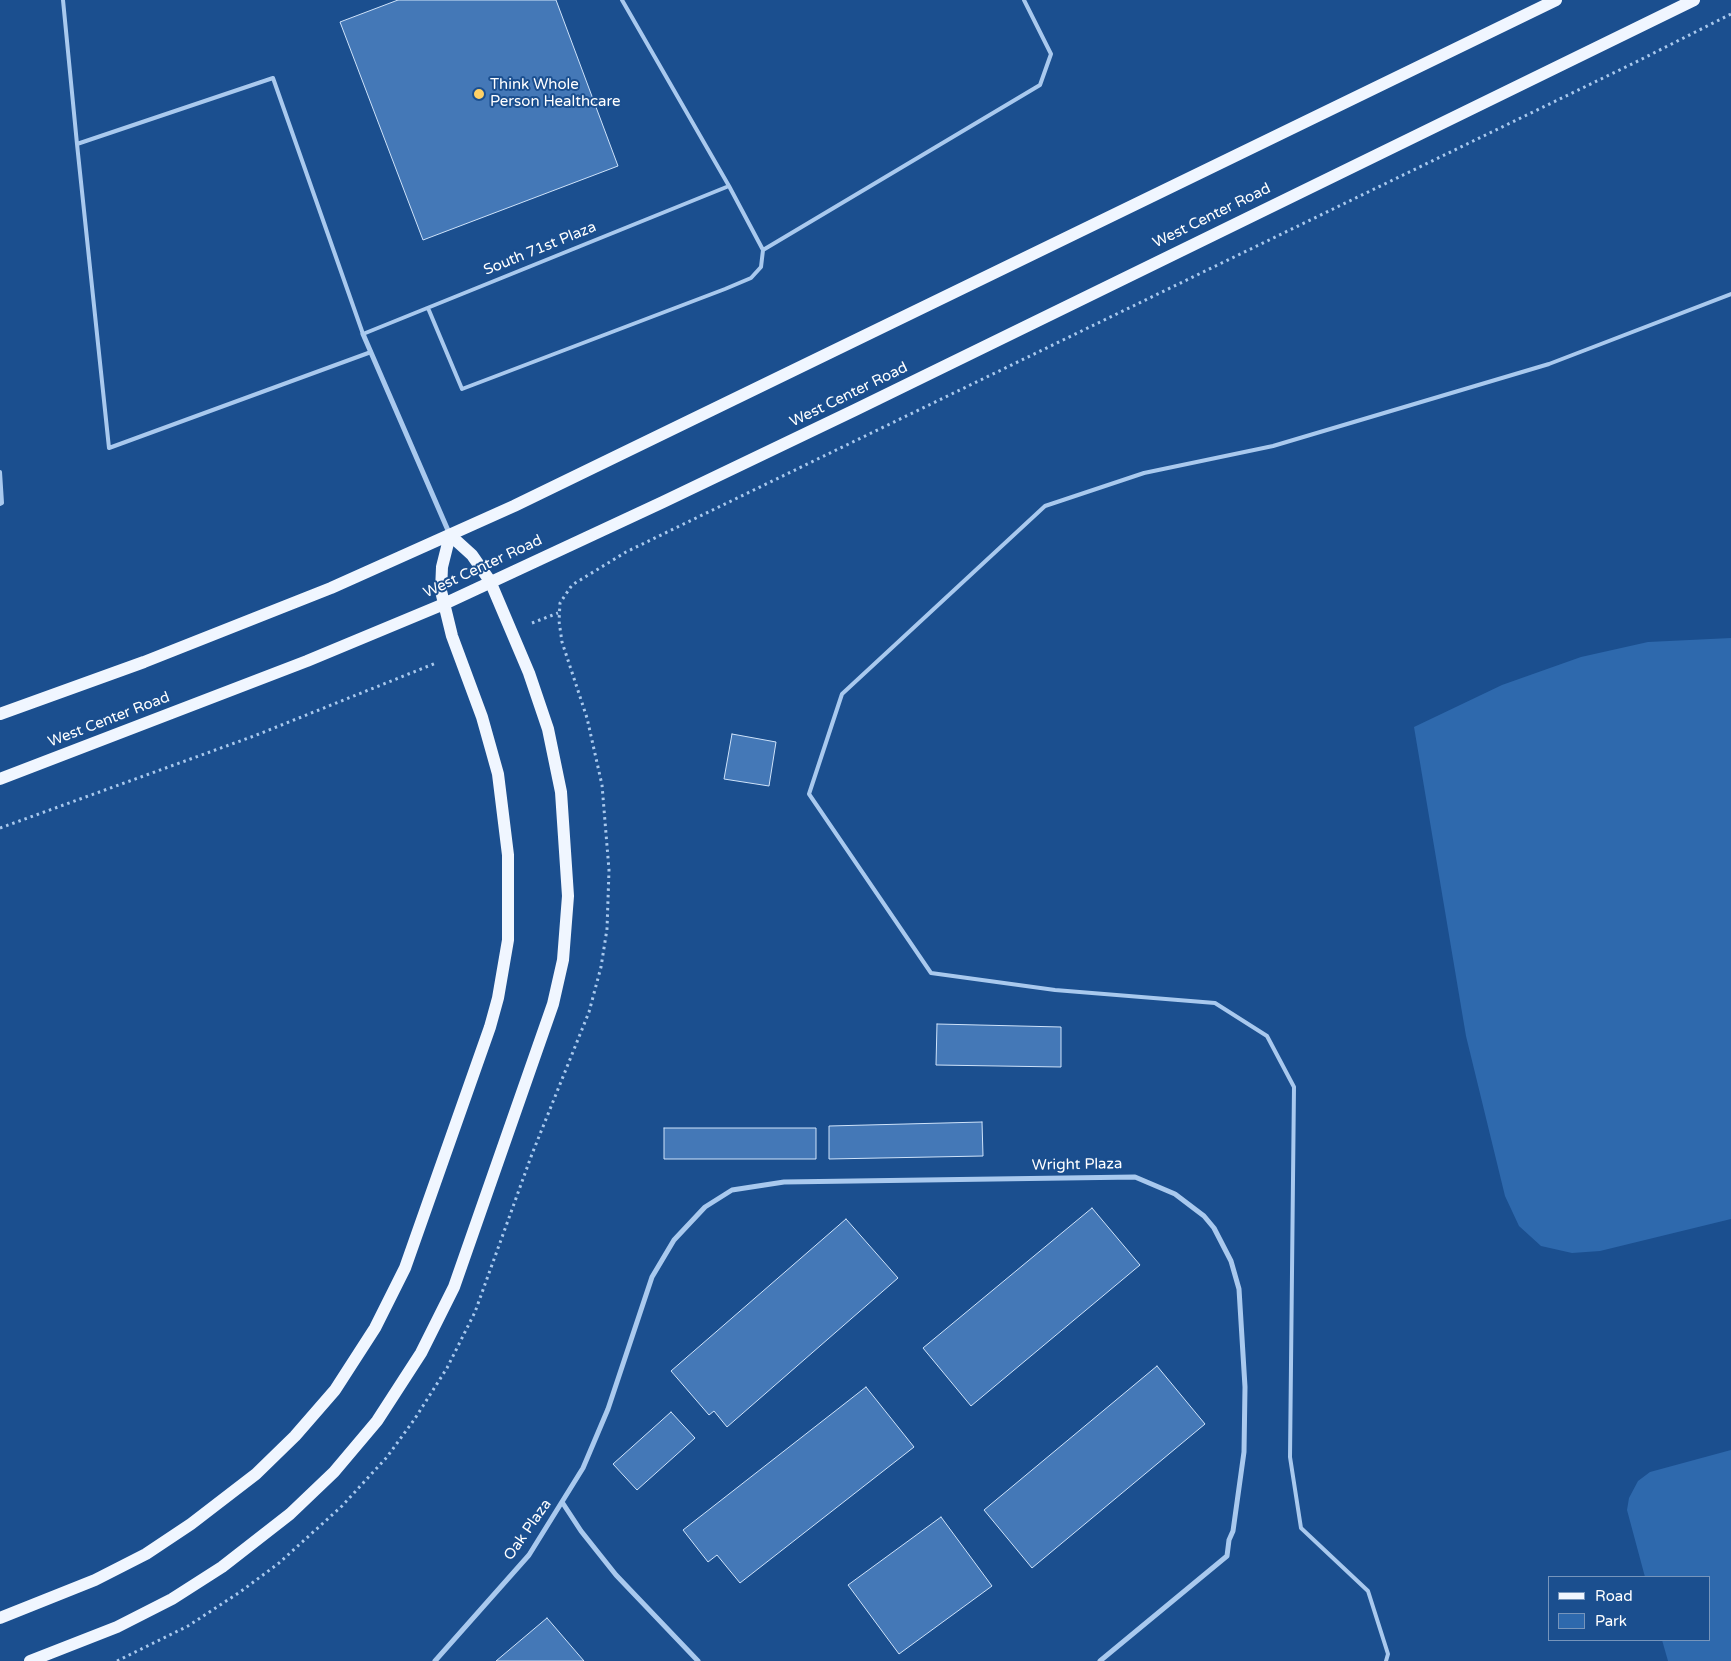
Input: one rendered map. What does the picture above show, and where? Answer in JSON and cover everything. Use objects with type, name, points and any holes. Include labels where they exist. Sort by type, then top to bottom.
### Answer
[{"type":"main road","points":[[0,714],[144,662],[331,588],[450,534],[625,452],[1556,0]]},
{"type":"main road","name":"West Center Road","points":[[0,779],[306,661],[444,604],[847,414],[1694,0]]},
{"type":"main road","points":[[30,1661],[117,1628],[172,1599],[222,1567],[290,1514],[334,1472],[377,1421],[417,1360],[448,1301],[550,1014],[559,981],[566,940],[568,871],[561,792],[548,729],[512,632],[490,581],[472,555],[450,534]]},
{"type":"main road","points":[[0,1618],[95,1580],[146,1554],[191,1524],[249,1480],[296,1436],[335,1390],[368,1340],[393,1295],[490,1027],[499,991],[508,940],[509,872],[503,800],[491,744],[458,654],[441,591],[442,567],[450,534]]},
{"type":"street","points":[[363,334],[450,534]]},
{"type":"street","name":"Wright Plaza","points":[[562,1502],[583,1468],[608,1409],[652,1277],[674,1240],[705,1207],[732,1190],[784,1182],[1135,1177],[1176,1194],[1204,1216],[1214,1228],[1231,1261],[1239,1289],[1245,1387],[1242,1471],[1227,1556],[1100,1661]]},
{"type":"street","name":"Oak Plaza","points":[[435,1661],[529,1555],[562,1502],[581,1531],[616,1575],[698,1661]]},
{"type":"lane","points":[[64,0],[109,448],[371,352]]},
{"type":"lane","points":[[428,308],[462,389],[751,278],[761,267],[762,250],[729,186],[622,0]]},
{"type":"lane","points":[[762,250],[1040,85],[1051,54],[1024,0]]},
{"type":"lane","points":[[77,144],[273,78],[363,334]]},
{"type":"lane","name":"South 71st Plaza","points":[[363,334],[729,186]]},
{"type":"lane","points":[[1386,1661],[1388,1654],[1368,1591],[1301,1528],[1290,1457],[1294,1087],[1267,1036],[1215,1003],[1055,990],[931,973],[809,794],[842,694],[1045,506],[1144,473],[1273,446],[1549,364],[1731,294]]},
{"type":"lane","points":[[0,472],[2,503],[0,504]]},
{"type":"path","points":[[512,632],[558,613],[560,602],[572,585],[626,552],[1634,63],[1731,14]]},
{"type":"path","points":[[0,828],[254,736],[458,654]]},
{"type":"green space","points":[[1731,638],[1731,1219],[1600,1251],[1572,1253],[1541,1246],[1519,1226],[1505,1196],[1466,1036],[1414,727],[1502,685],[1581,657],[1648,642]]},
{"type":"green space","points":[[1731,1450],[1731,1661],[1668,1661],[1662,1641],[1711,1641],[1711,1576],[1645,1576],[1627,1510],[1629,1498],[1638,1481],[1650,1472]]},
{"type":"building","name":"Think Whole Person Healthcare","points":[[398,0],[556,0],[618,166],[423,240],[340,22]]},
{"type":"building","points":[[732,734],[776,742],[769,786],[724,779]]},
{"type":"building","points":[[937,1024],[1061,1027],[1061,1067],[936,1065]]},
{"type":"building","points":[[982,1122],[983,1156],[829,1159],[829,1126]]},
{"type":"building","points":[[664,1128],[816,1128],[816,1159],[664,1159]]},
{"type":"building","points":[[1092,1208],[1140,1265],[971,1406],[923,1348]]},
{"type":"building","points":[[846,1219],[898,1278],[727,1427],[714,1411],[709,1415],[671,1371]]},
{"type":"building","points":[[1157,1366],[1205,1424],[1032,1568],[984,1510]]},
{"type":"building","points":[[866,1387],[914,1447],[740,1583],[717,1555],[708,1562],[683,1530]]},
{"type":"building","points":[[671,1412],[695,1438],[637,1490],[613,1464]]},
{"type":"building","points":[[941,1517],[992,1586],[899,1654],[848,1585]]},
{"type":"building","points":[[547,1618],[584,1661],[496,1661]]},
{"type":"place","name":"Think Whole Person Healthcare","points":[[479,94]]}]
